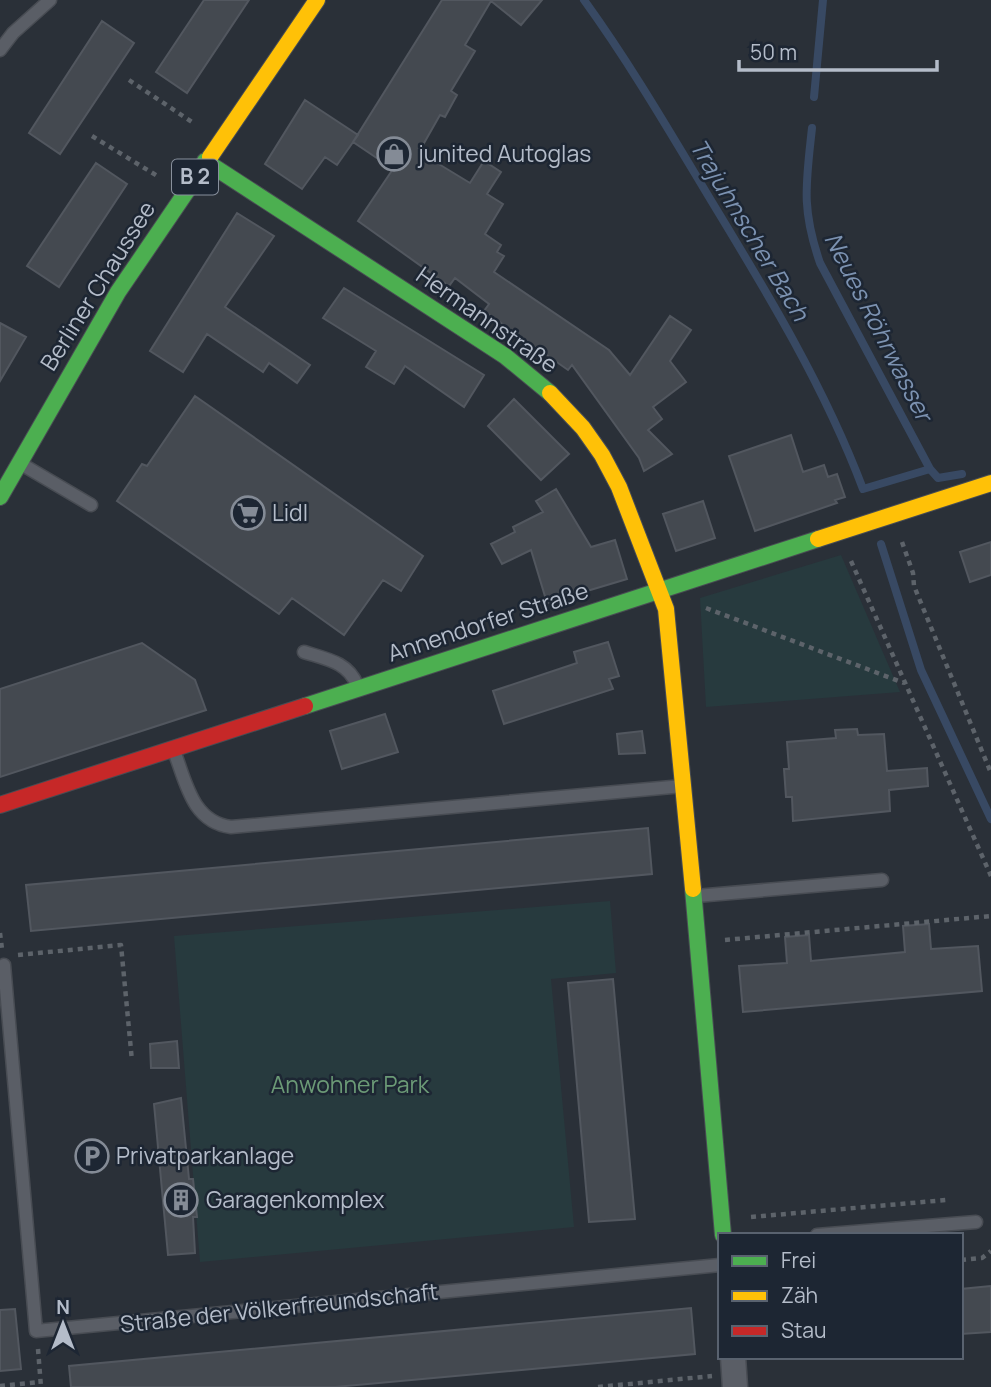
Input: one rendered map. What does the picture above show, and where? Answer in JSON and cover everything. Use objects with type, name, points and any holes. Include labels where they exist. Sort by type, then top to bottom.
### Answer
[{"type":"street","name":"Berliner Chaussee","points":[[0,498],[87,341],[205,161],[317,0]]},
{"type":"street","name":"Hermannstraße","points":[[205,161],[505,356],[542,385],[583,428],[602,455],[620,487],[660,590]]},
{"type":"street","name":"Annendorfer Straße","points":[[0,805],[991,483]]},
{"type":"street","points":[[660,590],[670,625],[723,1227]]},
{"type":"lane","points":[[0,50],[13,33],[50,0]]},
{"type":"lane","points":[[19,463],[91,505]]},
{"type":"lane","points":[[304,652],[339,663],[352,674],[358,688]]},
{"type":"lane","points":[[173,748],[201,814],[211,821],[231,827],[683,786]]},
{"type":"lane","points":[[692,897],[882,880]]},
{"type":"lane","points":[[4,965],[36,1331]]},
{"type":"lane","points":[[841,1233],[976,1222]]},
{"type":"lane","name":"Straße der Völkerfreundschaft","points":[[36,1331],[718,1265]]},
{"type":"path","points":[[129,80],[195,124]]},
{"type":"path","points":[[92,136],[159,177]]},
{"type":"path","points":[[892,515],[913,573],[914,586],[991,773]]},
{"type":"path","points":[[841,532],[991,876]]},
{"type":"path","points":[[698,605],[905,683]]},
{"type":"path","points":[[696,943],[991,916]]},
{"type":"path","points":[[16,955],[121,945],[132,1061]]},
{"type":"path","points":[[723,1227],[946,1200]]},
{"type":"path","points":[[963,1260],[982,1258],[991,1251]]},
{"type":"path","points":[[0,1386],[41,1385],[36,1331]]},
{"type":"path","points":[[598,1387],[734,1373]]},
{"type":"green space","points":[[841,555],[900,692],[706,707],[700,598]]},
{"type":"green space","name":"Anwohner Park","points":[[610,901],[616,973],[551,979],[574,1227],[200,1262],[174,936]]},
{"type":"building","points":[[204,0],[249,0],[187,93],[156,72]]},
{"type":"building","points":[[442,0],[542,0],[521,25],[491,1],[465,45],[475,51],[451,91],[457,95],[445,117],[440,115],[419,152],[470,183],[484,161],[501,172],[487,194],[503,204],[485,234],[501,245],[497,252],[504,256],[494,272],[609,350],[630,375],[670,316],[691,330],[670,361],[686,382],[653,407],[662,419],[648,430],[672,454],[644,471],[639,458],[572,365],[568,370],[484,311],[489,304],[455,278],[449,286],[358,221],[393,169],[353,142]]},
{"type":"building","points":[[102,21],[134,43],[60,154],[29,133]]},
{"type":"building","points":[[305,100],[358,135],[337,165],[325,157],[302,189],[265,164]]},
{"type":"building","points":[[96,163],[127,184],[59,287],[27,266]]},
{"type":"building","points":[[237,213],[274,236],[225,307],[310,365],[297,383],[269,363],[263,372],[207,334],[183,372],[150,351]]},
{"type":"building","points":[[344,288],[484,375],[464,407],[405,366],[394,384],[366,367],[376,351],[323,318]]},
{"type":"building","points":[[0,323],[26,337],[0,381]]},
{"type":"building","name":"Lidl","points":[[195,396],[423,556],[401,591],[383,580],[344,635],[292,598],[279,614],[117,501],[142,464],[147,466]]},
{"type":"building","points":[[514,399],[569,454],[541,480],[488,426]]},
{"type":"building","points":[[791,435],[803,472],[824,465],[828,477],[837,474],[845,497],[835,500],[837,503],[755,531],[729,456]]},
{"type":"building","points":[[556,489],[591,547],[615,540],[627,579],[547,603],[531,550],[502,564],[491,544],[515,532],[513,527],[543,512],[536,501]]},
{"type":"building","points":[[703,501],[715,538],[676,551],[663,514]]},
{"type":"building","points":[[991,542],[991,575],[970,582],[960,552]]},
{"type":"building","points":[[608,642],[619,676],[609,679],[613,689],[504,724],[493,691],[577,663],[574,652]]},
{"type":"building","points":[[142,643],[195,680],[206,710],[0,777],[0,689]]},
{"type":"building","points":[[385,714],[398,752],[342,769],[330,731]]},
{"type":"building","points":[[857,729],[858,735],[884,734],[887,771],[927,768],[928,786],[889,790],[890,811],[793,821],[792,797],[786,797],[784,769],[789,769],[787,742],[836,738],[835,730]]},
{"type":"building","points":[[642,731],[645,753],[619,754],[617,734]]},
{"type":"building","points":[[648,828],[652,874],[31,931],[26,885]]},
{"type":"building","points":[[929,924],[931,949],[978,946],[982,991],[743,1012],[739,966],[787,963],[785,937],[809,935],[811,961],[905,952],[903,926]]},
{"type":"building","points":[[613,979],[635,1219],[589,1222],[568,983]]},
{"type":"building","points":[[177,1041],[179,1068],[151,1068],[150,1044]]},
{"type":"building","name":"Garagenkomplex","points":[[181,1098],[189,1179],[193,1179],[197,1217],[193,1217],[195,1253],[168,1255],[154,1104]]},
{"type":"building","points":[[991,1286],[991,1332],[963,1334],[963,1289]]},
{"type":"building","points":[[691,1308],[695,1354],[335,1387],[71,1387],[69,1366]]},
{"type":"building","points":[[15,1309],[21,1369],[0,1371],[0,1310]]},
{"type":"waterway","name":"Trajuhnscher Bach","points":[[584,0],[650,100],[774,307],[831,414],[863,489],[930,469],[820,263],[810,227],[807,196],[812,128]]},
{"type":"waterway","name":"Neues Röhrwasser","points":[[814,97],[823,0]]},
{"type":"waterway","points":[[930,469],[938,478],[962,474]]},
{"type":"waterway","name":"Trajuhnscher Bach","points":[[881,544],[921,670],[991,819]]},
{"type":"traffic: fast","points":[[0,497],[118,292],[210,157]]},
{"type":"traffic: fast","points":[[205,161],[505,356],[550,393]]},
{"type":"traffic: fast","points":[[305,706],[818,539]]},
{"type":"traffic: fast","points":[[693,889],[723,1233]]},
{"type":"traffic: slow","points":[[210,157],[317,0]]},
{"type":"traffic: slow","points":[[550,393],[583,428],[602,455],[619,487],[666,609],[693,889]]},
{"type":"traffic: slow","points":[[818,539],[991,483]]},
{"type":"traffic: jam","points":[[0,805],[305,706]]},
{"type":"place","name":"junited Autoglas","points":[[394,154]]},
{"type":"place","name":"Lidl","points":[[248,513]]},
{"type":"place","name":"Privatparkanlage","points":[[92,1156]]},
{"type":"place","name":"Garagenkomplex","points":[[181,1200]]}]
